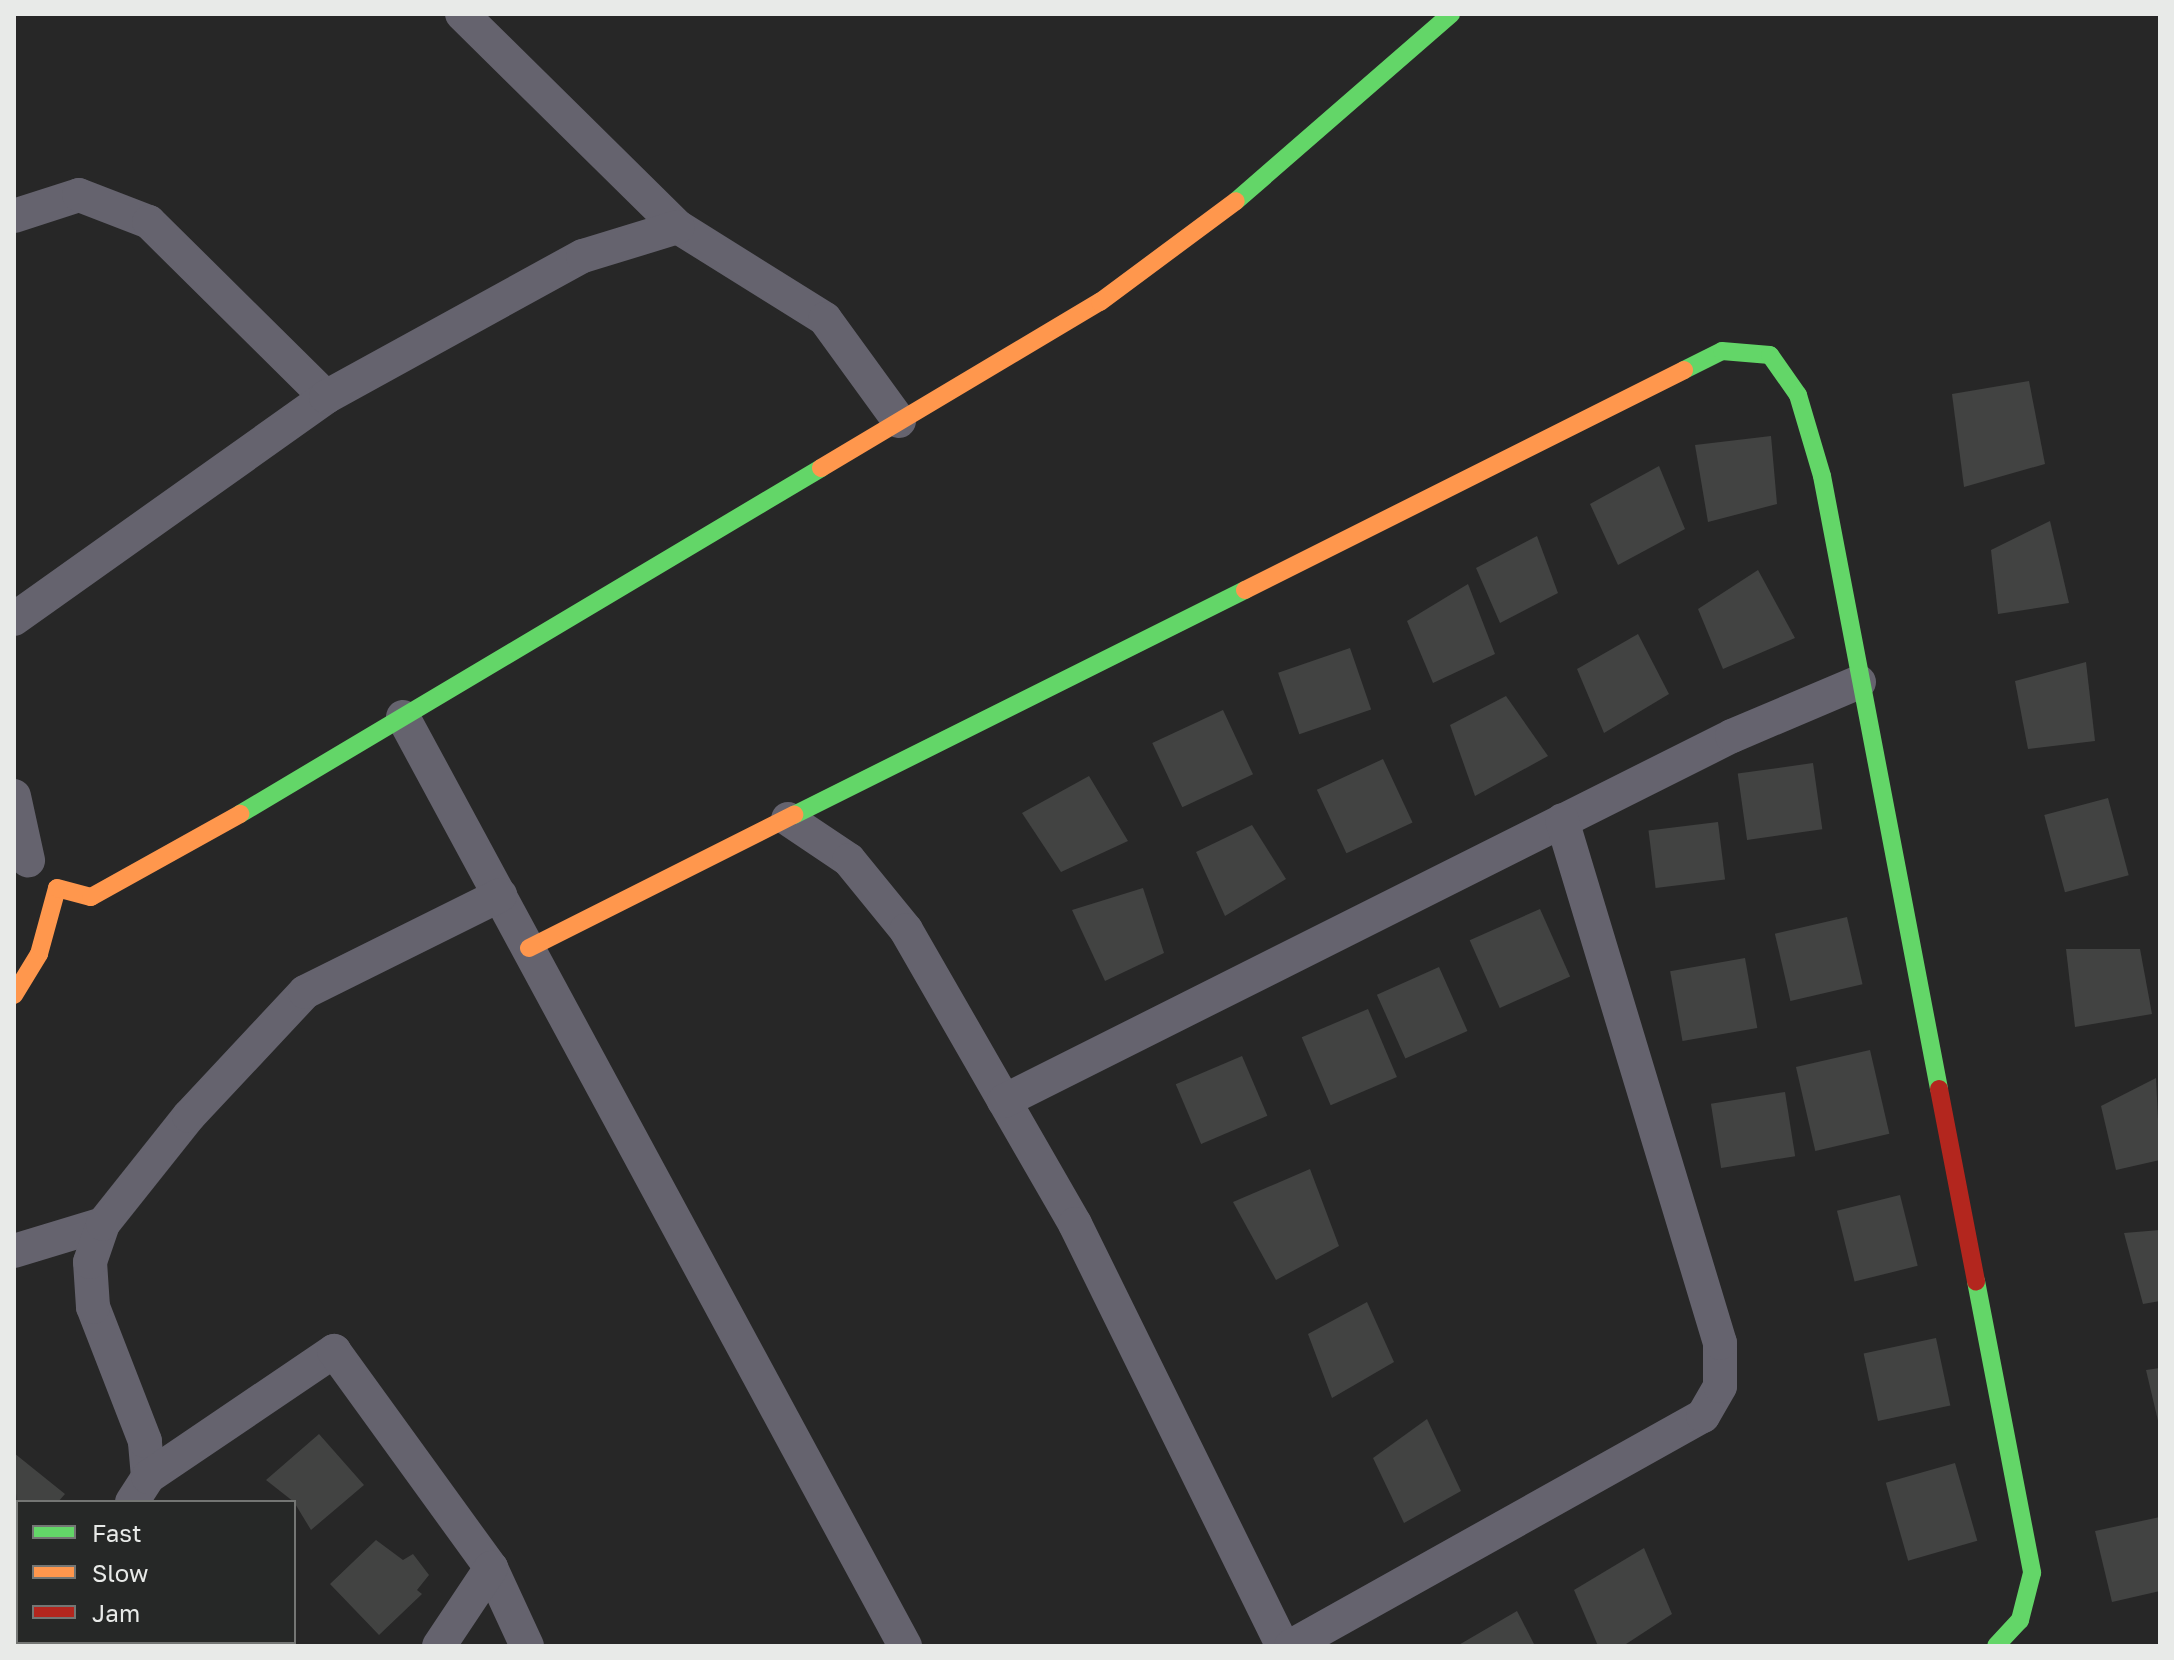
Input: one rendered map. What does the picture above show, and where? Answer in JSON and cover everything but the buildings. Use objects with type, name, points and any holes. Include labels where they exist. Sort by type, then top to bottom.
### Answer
[{"type":"street","points":[[462,14],[678,227],[825,319],[899,421]]},
{"type":"street","points":[[14,796],[21,853],[57,888],[91,897],[403,717],[1100,302],[1222,213],[1451,14]]},
{"type":"street","points":[[14,216],[79,195],[149,222],[326,397]]},
{"type":"street","points":[[14,619],[326,397],[583,256],[678,227]]},
{"type":"street","points":[[529,948],[1722,351],[1770,355],[1798,395],[1822,476],[2032,1573],[2020,1620],[1996,1646]]},
{"type":"street","points":[[1004,1101],[1562,820],[1859,682]]},
{"type":"street","points":[[403,717],[905,1646]]},
{"type":"street","points":[[788,819],[849,860],[906,930],[1075,1224],[1283,1646]]},
{"type":"street","points":[[1291,1646],[1703,1416],[1720,1386],[1720,1343],[1562,820]]},
{"type":"street","points":[[14,995],[39,954],[57,888]]},
{"type":"street","points":[[140,1490],[145,1441],[93,1307],[90,1262],[103,1224],[189,1116],[305,992],[500,895]]},
{"type":"street","points":[[14,1251],[103,1224]]},
{"type":"street","points":[[140,1490],[334,1351],[491,1568],[527,1646]]},
{"type":"street","points":[[439,1646],[491,1568]]},
{"type":"traffic: fast","points":[[1236,201],[1451,14]]},
{"type":"traffic: fast","points":[[1684,370],[1722,351],[1770,355],[1798,395],[1822,476],[1939,1089]]},
{"type":"traffic: fast","points":[[240,814],[821,468]]},
{"type":"traffic: fast","points":[[794,815],[1245,590]]},
{"type":"traffic: fast","points":[[1976,1281],[2032,1573],[2020,1620],[1996,1646]]},
{"type":"traffic: slow","points":[[821,468],[1100,302],[1236,201]]},
{"type":"traffic: slow","points":[[1245,590],[1684,370]]},
{"type":"traffic: slow","points":[[14,995],[39,954],[57,888],[91,897],[240,814]]},
{"type":"traffic: slow","points":[[529,948],[794,815]]},
{"type":"traffic: jam","points":[[1939,1089],[1976,1281]]}]
